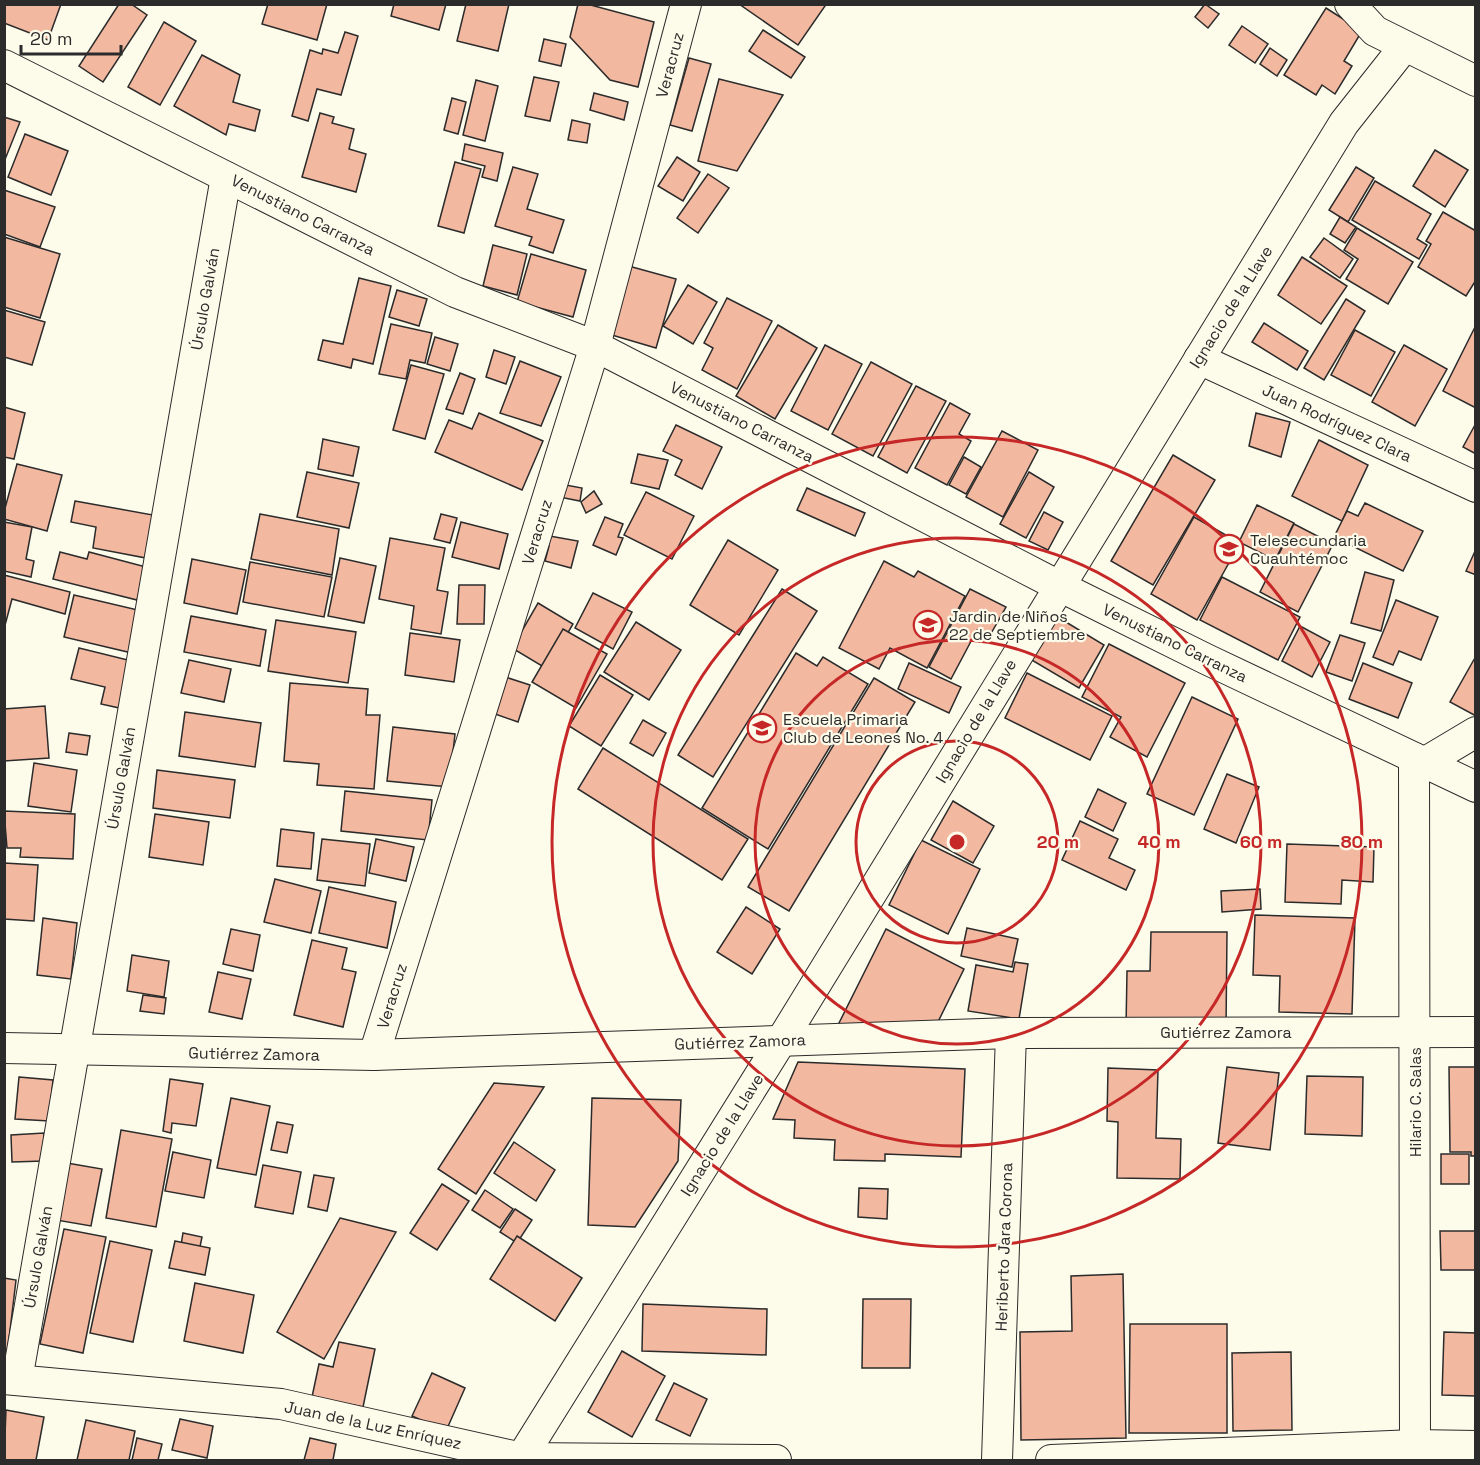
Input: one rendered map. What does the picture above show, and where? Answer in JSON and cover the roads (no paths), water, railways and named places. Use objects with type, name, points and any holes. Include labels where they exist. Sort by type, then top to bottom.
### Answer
[{"type":"street","name":"Veracruz","points":[[374,1055],[595,346],[686,4]]},
{"type":"street","points":[[1350,4],[1376,31],[1476,81]]},
{"type":"street","name":"Ignacio de la Llave","points":[[521,1459],[781,1041],[1344,123],[1404,47]]},
{"type":"street","name":"Venustiano Carranza","points":[[4,65],[455,292],[595,346],[1059,586],[1206,659],[1476,787]]},
{"type":"street","name":"Úrsulo Galván","points":[[11,1379],[73,1051],[226,177]]},
{"type":"street","name":"Juan Rodríguez Clara","points":[[1199,359],[1476,487]]},
{"type":"street","points":[[1419,761],[1476,732]]},
{"type":"street","name":"Hilario C. Salas","points":[[1415,1445],[1414,1032],[1419,761]]},
{"type":"street","name":"Gutiérrez Zamora","points":[[4,1048],[374,1055],[1011,1033],[1476,1032]]},
{"type":"street","name":"Heriberto Jara Corona","points":[[997,1461],[1011,1033]]},
{"type":"street","name":"Juan de la Luz Enríquez","points":[[11,1379],[281,1404],[521,1459],[776,1461]]},
{"type":"street","points":[[1051,1461],[1415,1445],[1476,1446]]},
{"type":"place","name":"Telesecundaria Cuauhtémoc","points":[[1229,549]]},
{"type":"place","name":"Jardin de Niños 22 de Septiembre","points":[[928,625]]},
{"type":"place","name":"Escuela Primaria Club de Leones No. 4","points":[[762,728]]}]
